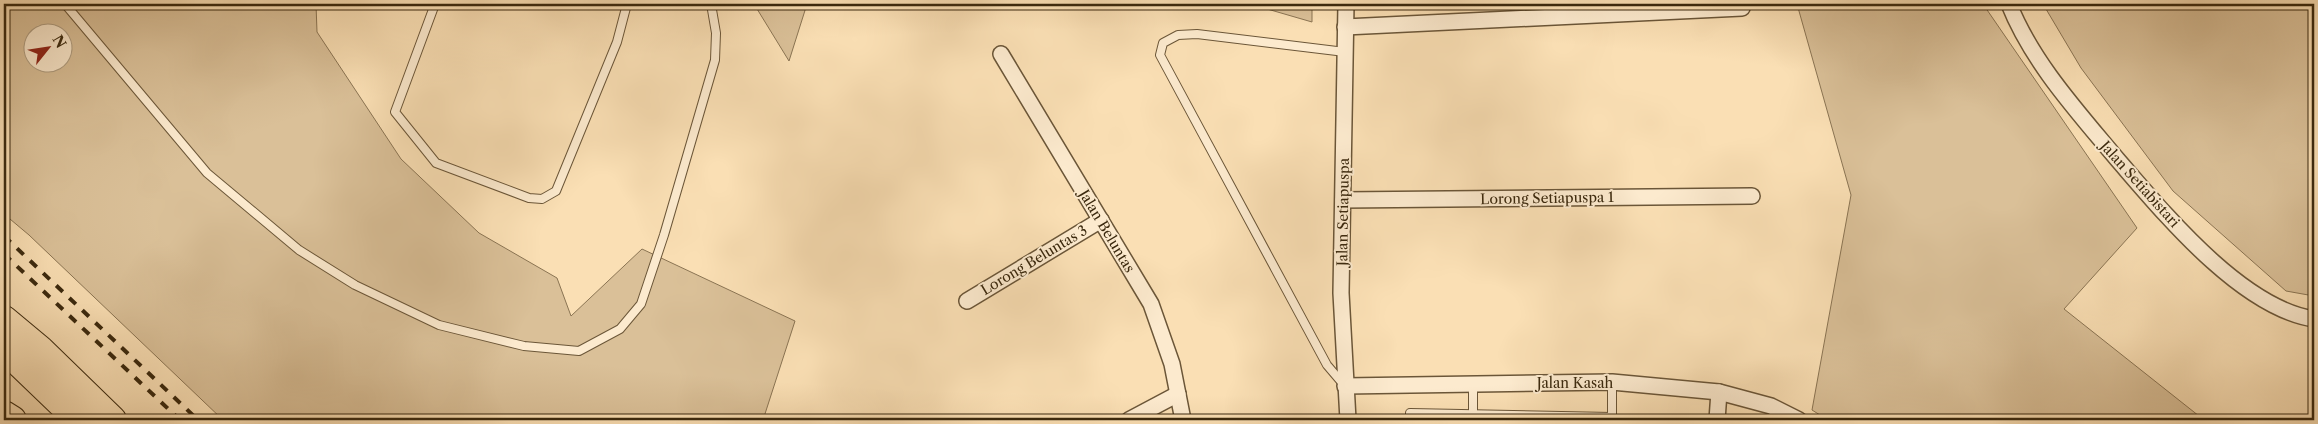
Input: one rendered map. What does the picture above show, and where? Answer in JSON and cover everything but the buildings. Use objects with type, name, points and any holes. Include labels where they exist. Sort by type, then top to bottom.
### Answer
[{"type":"highway","points":[[4,320],[40,350],[112,420]]},
{"type":"highway","points":[[4,348],[79,420]]},
{"type":"highway","points":[[4,357],[69,420]]},
{"type":"highway","points":[[4,372],[65,420]]},
{"type":"highway","points":[[4,415],[12,420]]},
{"type":"street","name":"Jalan Setiapuspa","points":[[1346,4],[1341,293],[1348,420]]},
{"type":"street","name":"Jalan Setiabistari","points":[[2009,4],[2030,46],[2079,114],[2160,209],[2214,262],[2244,286],[2278,306],[2314,319]]},
{"type":"street","points":[[1345,27],[1742,8]]},
{"type":"street","name":"Jalan Beluntas","points":[[1001,54],[1151,304],[1172,364],[1183,420]]},
{"type":"street","name":"Lorong Setiapuspa 1","points":[[1343,200],[1752,196]]},
{"type":"street","name":"Lorong Beluntas 3","points":[[967,301],[1101,220]]},
{"type":"street","name":"Jalan Kasah","points":[[1345,386],[1612,382],[1719,392],[1771,406],[1799,420]]},
{"type":"street","points":[[1717,420],[1719,392]]},
{"type":"street","points":[[1129,420],[1178,394]]},
{"type":"lane","points":[[65,4],[206,173],[299,250],[355,285],[439,325],[524,346],[579,351],[620,329],[641,304],[715,60],[716,33],[711,4]]},
{"type":"lane","points":[[435,4],[394,112],[436,163],[529,198],[542,199],[556,191],[617,42],[627,4]]},
{"type":"lane","points":[[1345,52],[1197,34],[1178,35],[1170,39],[1163,43],[1160,55],[1327,365],[1345,386]]},
{"type":"lane","points":[[1410,420],[1410,413],[1611,419],[1612,382]]},
{"type":"lane","points":[[1473,384],[1473,416]]},
{"type":"shaded area","points":[[4,4],[316,4],[317,32],[401,159],[479,233],[557,278],[571,316],[642,249],[795,321],[763,420],[223,420],[29,235],[4,214]]},
{"type":"shaded area","points":[[754,4],[807,4],[789,61]]},
{"type":"shaded area","points":[[1250,4],[1312,4],[1312,22]]},
{"type":"shaded area","points":[[1797,4],[1983,4],[2137,228],[2064,309],[2199,416],[2199,420],[1828,420],[1812,410],[1851,195]]},
{"type":"shaded area","points":[[2043,4],[2314,4],[2314,296],[2286,291],[2173,191],[2081,68]]},
{"type":"railway","points":[[4,236],[198,420]]},
{"type":"railway","points":[[4,254],[180,420]]}]
